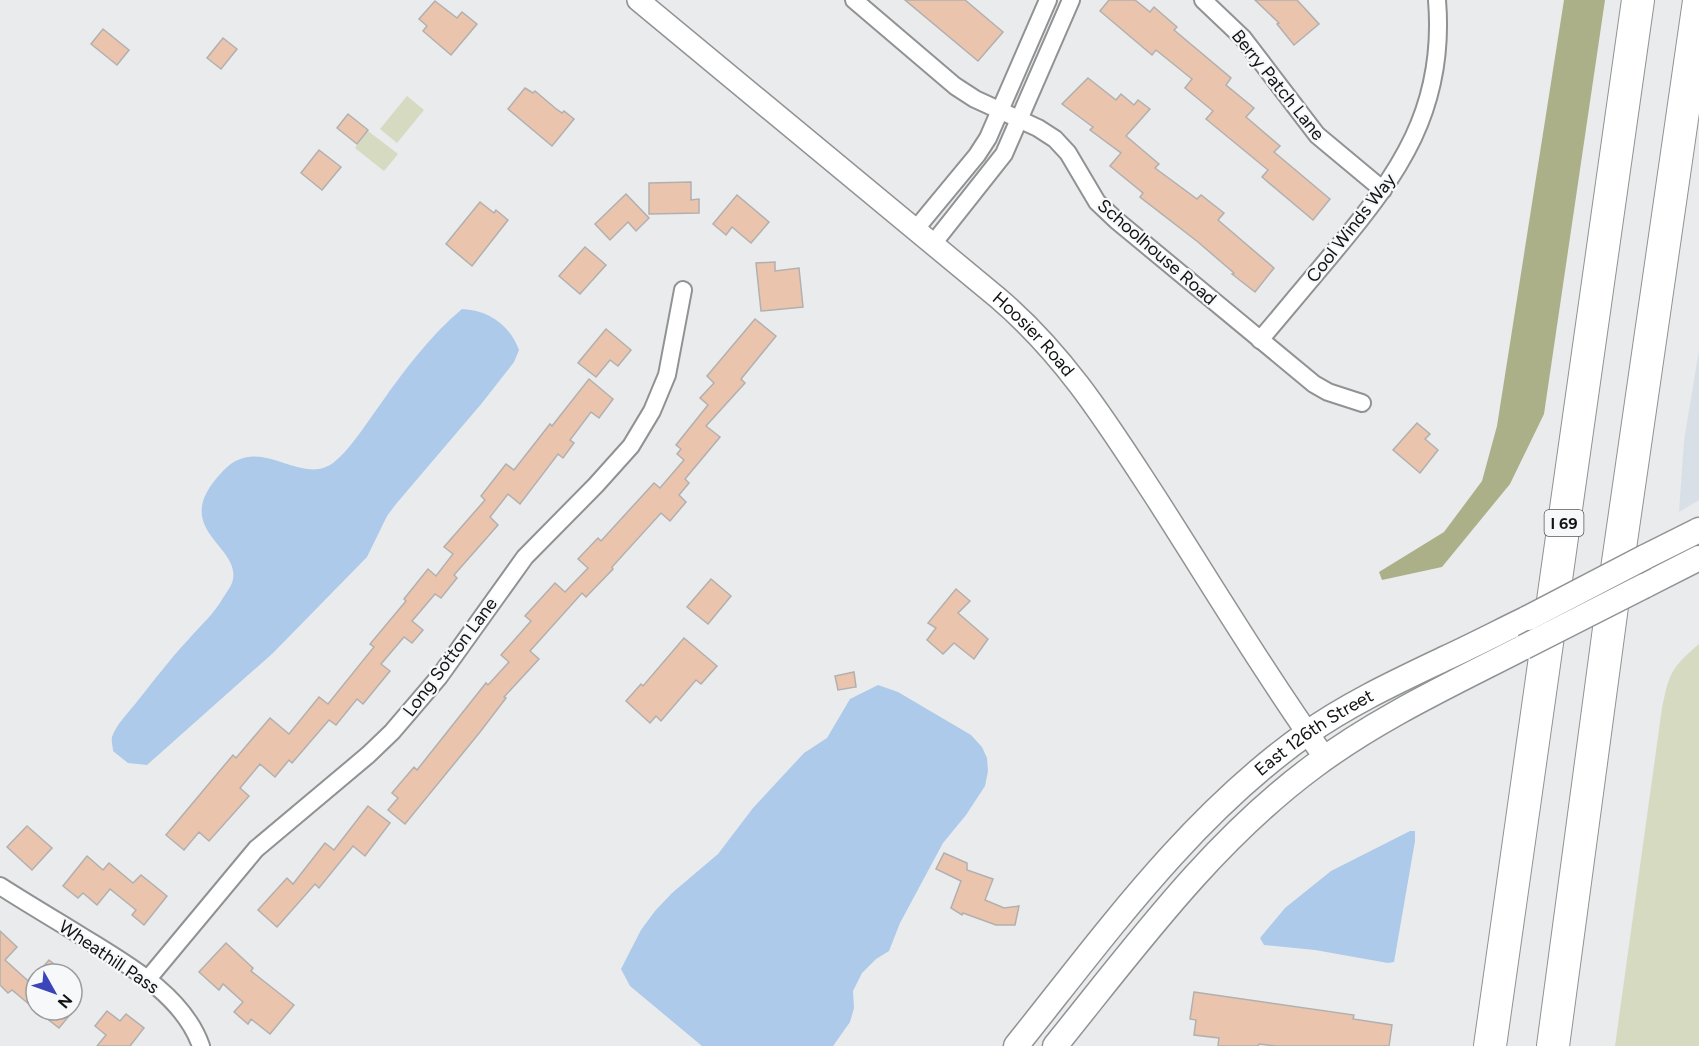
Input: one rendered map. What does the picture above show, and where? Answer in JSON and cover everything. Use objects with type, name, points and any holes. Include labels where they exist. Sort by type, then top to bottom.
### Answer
[{"type":"highway","name":"I 69","points":[[1490,1046],[1638,0]]},
{"type":"highway","points":[[1553,1046],[1616,580],[1699,1]]},
{"type":"main road","name":"East 126th Street","points":[[1016,1046],[1186,839],[1237,788],[1307,733],[1371,694],[1528,618],[1699,530]]},
{"type":"main road","name":"East 126th Street","points":[[1055,1046],[1204,865],[1259,811],[1325,758],[1413,705],[1699,558]]},
{"type":"street","name":"Hoosier Road","points":[[638,0],[1020,317],[1056,354],[1119,440],[1325,758]]},
{"type":"street","name":"Schoolhouse Road","points":[[854,0],[955,86],[1000,112],[1047,133],[1063,145],[1090,192],[1104,210],[1314,384],[1328,392],[1362,403]]},
{"type":"street","points":[[915,230],[977,155],[1000,112],[1048,0]]},
{"type":"street","points":[[932,245],[994,168],[1010,144],[1071,0]]},
{"type":"street","name":"Berry Patch Lane","points":[[1203,0],[1242,38],[1317,135],[1383,190]]},
{"type":"street","name":"Cool Winds Way","points":[[1260,340],[1383,190],[1408,150],[1428,99],[1434,71],[1438,29],[1437,0]]},
{"type":"street","name":"Long Sotton Lane","points":[[147,980],[256,849],[392,732],[439,677],[525,557],[631,446],[644,427],[667,375],[683,290]]},
{"type":"street","name":"Wheathill Pass","points":[[0,886],[102,949],[147,980],[183,1014],[201,1046]]},
{"type":"shaded area","points":[[1699,350],[1699,500],[1679,512],[1684,441]]},
{"type":"green space","points":[[1564,0],[1605,0],[1544,414],[1510,484],[1442,567],[1382,580],[1379,572],[1444,532],[1482,481],[1497,426]]},
{"type":"green space","points":[[407,96],[424,110],[397,143],[380,129]]},
{"type":"green space","points":[[368,131],[398,154],[384,171],[355,148]]},
{"type":"green space","points":[[1699,644],[1699,1046],[1615,1046],[1664,696],[1669,679],[1677,666]]},
{"type":"water","points":[[462,309],[481,312],[504,326],[519,350],[514,362],[396,504],[387,516],[367,557],[273,653],[147,765],[128,763],[113,751],[112,739],[116,728],[215,609],[232,583],[233,570],[228,558],[204,523],[202,508],[207,491],[223,471],[237,461],[250,457],[264,457],[304,469],[317,469],[330,465],[351,445],[419,353]]},
{"type":"water","points":[[878,685],[898,692],[971,735],[982,747],[987,758],[988,771],[985,786],[966,815],[943,843],[900,923],[889,951],[876,959],[862,973],[853,991],[854,1008],[850,1022],[833,1046],[702,1046],[630,986],[621,969],[641,930],[655,911],[672,893],[718,854],[753,808],[804,753],[827,738],[850,699]]},
{"type":"water","points":[[1410,831],[1415,831],[1415,841],[1394,962],[1264,945],[1260,938],[1285,908],[1331,871]]},
{"type":"building","points":[[905,0],[965,0],[1003,32],[978,61]]},
{"type":"building","points":[[1109,0],[1135,0],[1150,12],[1154,7],[1177,27],[1174,30],[1231,78],[1226,85],[1254,108],[1246,117],[1280,146],[1274,152],[1330,199],[1313,220],[1262,177],[1268,170],[1206,119],[1213,111],[1185,88],[1192,79],[1156,50],[1152,55],[1100,11]]},
{"type":"building","points":[[1255,0],[1297,0],[1319,24],[1294,45],[1277,24],[1279,23]]},
{"type":"building","points":[[435,1],[457,18],[462,12],[477,24],[451,55],[423,31],[427,26],[419,19]]},
{"type":"building","points":[[103,29],[129,50],[117,65],[91,44]]},
{"type":"building","points":[[223,38],[237,49],[221,69],[207,58]]},
{"type":"building","points":[[1088,78],[1116,100],[1121,94],[1134,105],[1138,100],[1150,109],[1126,136],[1159,164],[1155,168],[1197,199],[1201,195],[1224,213],[1218,220],[1274,268],[1255,292],[1198,242],[1140,197],[1143,193],[1110,166],[1121,153],[1090,130],[1093,127],[1062,104]]},
{"type":"building","points":[[525,88],[533,93],[535,91],[555,108],[562,113],[564,111],[574,119],[552,146],[508,109]]},
{"type":"building","points":[[348,114],[368,130],[357,144],[337,128]]},
{"type":"building","points":[[319,150],[341,167],[322,190],[301,173]]},
{"type":"building","points":[[691,182],[691,200],[699,199],[699,213],[649,214],[649,183]]},
{"type":"building","points":[[626,194],[649,218],[636,231],[628,222],[610,240],[595,224]]},
{"type":"building","points":[[737,195],[769,222],[751,243],[732,227],[726,235],[713,224]]},
{"type":"building","points":[[480,202],[494,213],[496,210],[508,220],[472,266],[446,244]]},
{"type":"building","points":[[585,247],[606,265],[580,294],[559,276]]},
{"type":"building","points":[[775,262],[775,271],[799,268],[803,307],[761,311],[756,263]]},
{"type":"building","points":[[755,319],[776,336],[741,379],[745,383],[706,426],[720,437],[685,479],[689,483],[679,495],[686,502],[670,521],[661,513],[612,567],[613,569],[586,597],[582,593],[530,651],[539,659],[504,697],[506,698],[480,732],[405,824],[388,810],[398,798],[392,793],[414,767],[417,770],[486,683],[488,685],[509,662],[501,655],[531,621],[525,616],[555,583],[565,592],[588,568],[578,559],[598,538],[601,541],[654,483],[660,488],[684,460],[677,454],[681,449],[676,445],[708,405],[700,398],[714,383],[707,376]]},
{"type":"building","points":[[606,329],[631,350],[618,366],[610,360],[596,377],[578,363]]},
{"type":"building","points":[[589,379],[613,399],[599,418],[591,412],[570,440],[574,443],[563,458],[558,454],[520,504],[508,494],[490,517],[498,525],[454,575],[457,578],[441,598],[435,594],[412,621],[423,630],[412,643],[404,637],[381,664],[390,671],[363,704],[357,699],[336,725],[329,720],[292,763],[289,760],[275,777],[260,764],[240,788],[249,796],[209,841],[199,832],[184,850],[166,835],[233,755],[236,758],[270,718],[289,734],[319,697],[328,704],[374,647],[370,644],[406,601],[404,599],[428,569],[436,576],[453,554],[444,547],[485,500],[481,496],[506,464],[514,470]]},
{"type":"building","points":[[1417,423],[1430,434],[1425,439],[1438,450],[1420,473],[1393,450]]},
{"type":"building","points":[[711,579],[731,596],[708,624],[687,607]]},
{"type":"building","points":[[956,589],[970,601],[958,613],[988,639],[974,659],[954,643],[943,654],[927,640],[936,628],[928,623]]},
{"type":"building","points":[[684,638],[717,666],[701,684],[696,680],[661,721],[656,716],[650,723],[626,701],[641,684],[643,686]]},
{"type":"building","points":[[854,672],[856,687],[838,690],[835,676]]},
{"type":"building","points":[[368,806],[390,823],[365,856],[353,846],[319,888],[315,884],[277,927],[258,910],[287,878],[293,884],[325,843],[334,850]]},
{"type":"building","points":[[27,826],[52,848],[32,870],[7,847]]},
{"type":"building","points":[[944,853],[967,863],[967,870],[993,879],[985,900],[1004,908],[1019,906],[1015,925],[996,925],[963,913],[962,915],[951,908],[961,881],[936,869]]},
{"type":"building","points":[[87,856],[103,870],[109,863],[133,883],[141,875],[167,896],[144,925],[132,915],[136,910],[110,889],[97,905],[83,893],[78,898],[63,886]]},
{"type":"building","points":[[0,931],[17,947],[5,960],[24,977],[24,1000],[12,990],[8,993],[0,985]]},
{"type":"building","points":[[226,943],[253,968],[251,971],[294,1005],[270,1034],[251,1019],[248,1024],[234,1012],[243,1002],[223,984],[219,990],[199,972]]},
{"type":"building","points":[[1194,992],[1354,1015],[1353,1019],[1392,1025],[1389,1046],[1259,1044],[1258,1046],[1218,1046],[1219,1038],[1194,1035],[1196,1020],[1190,1019]]},
{"type":"building","points":[[107,1011],[120,1021],[126,1014],[144,1028],[130,1046],[97,1046],[106,1035],[95,1026]]},
{"type":"building","points":[[51,1022],[64,1022],[59,1028]]}]
